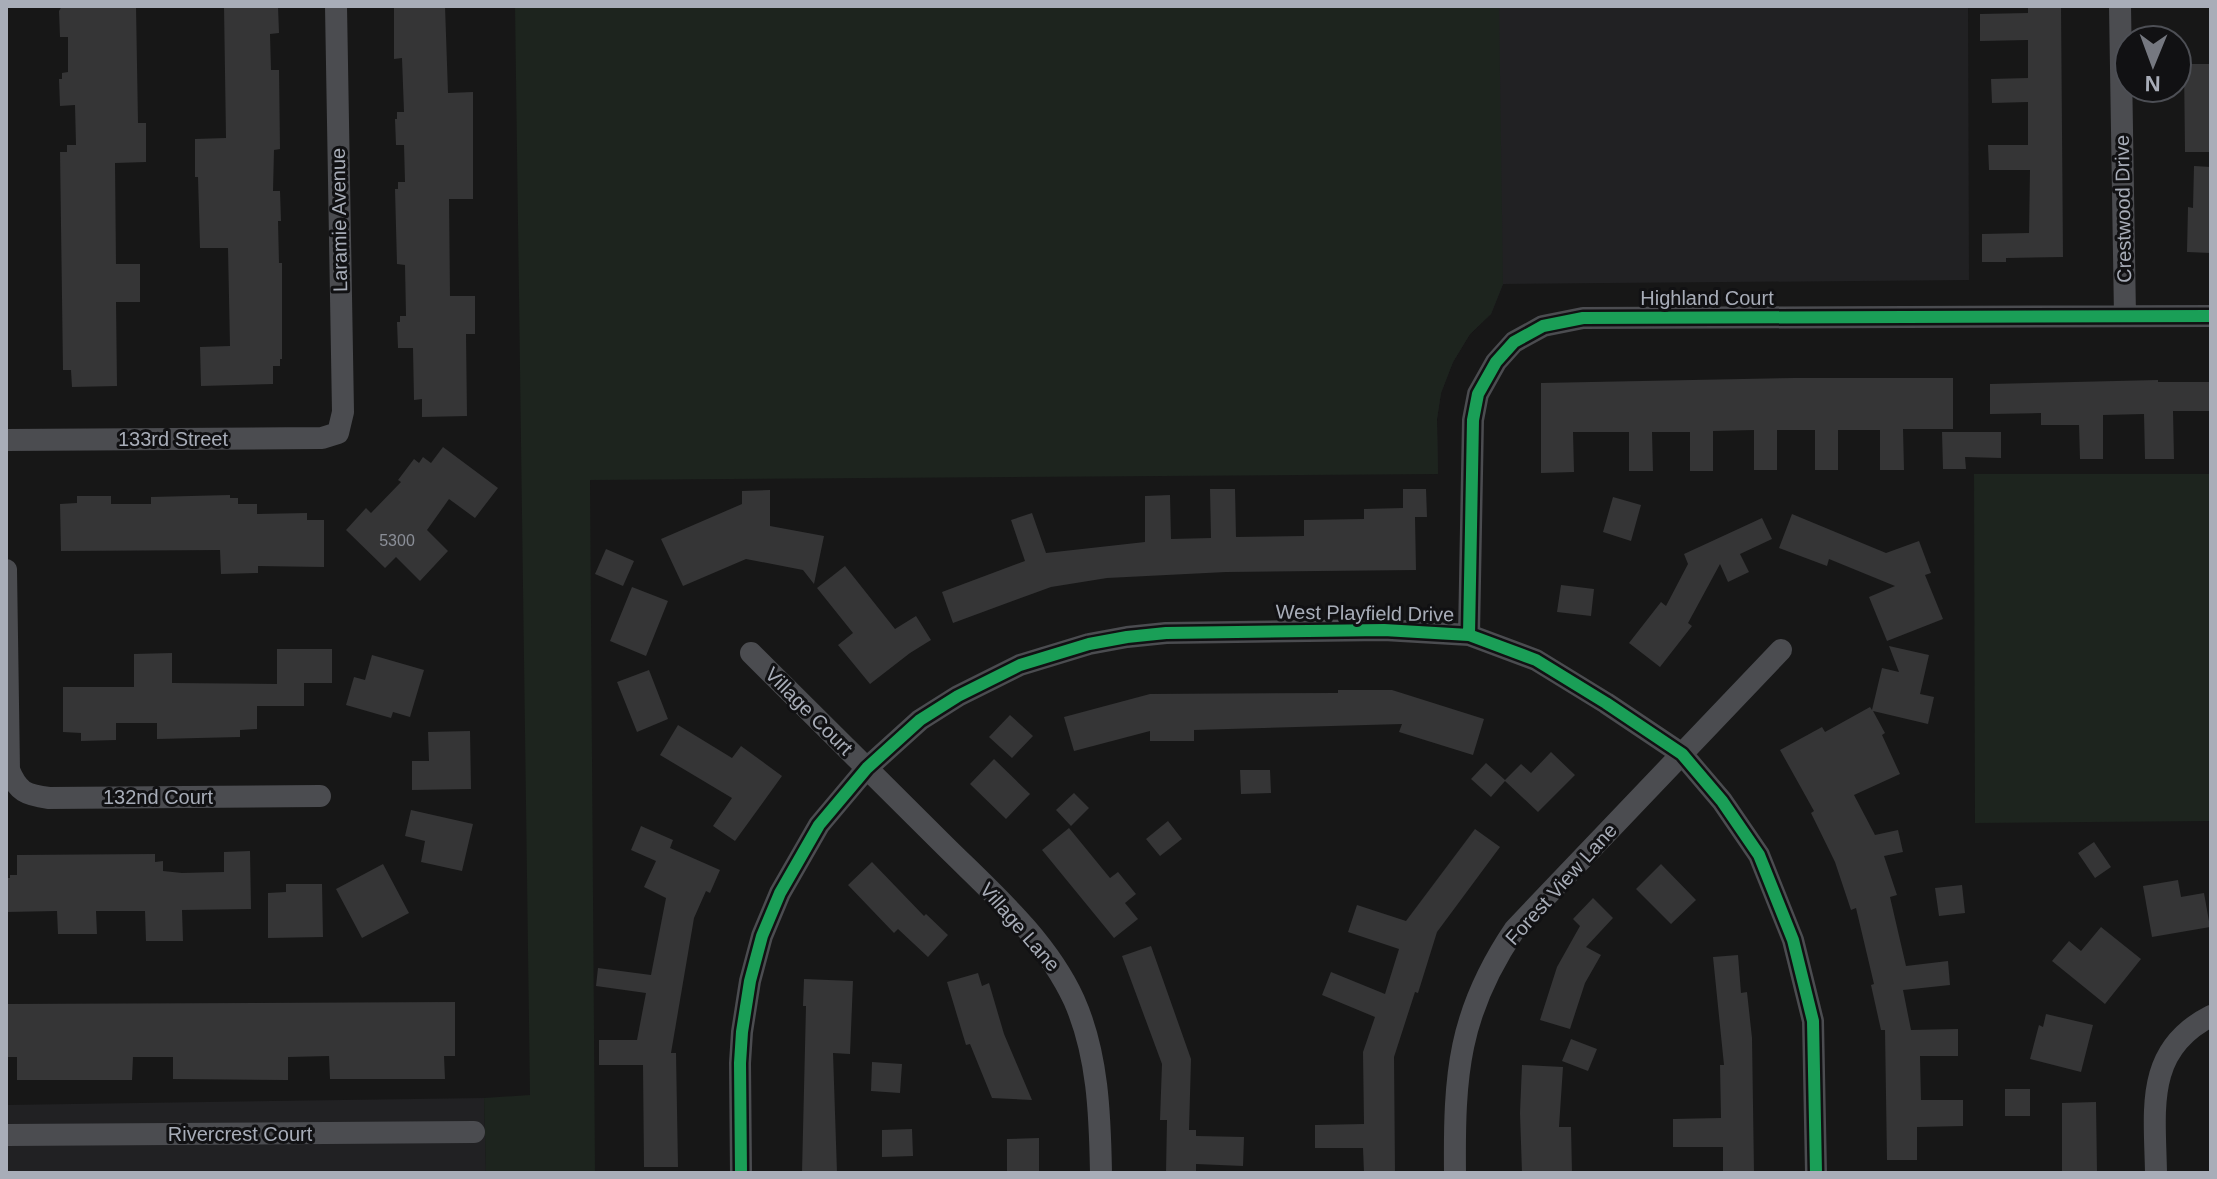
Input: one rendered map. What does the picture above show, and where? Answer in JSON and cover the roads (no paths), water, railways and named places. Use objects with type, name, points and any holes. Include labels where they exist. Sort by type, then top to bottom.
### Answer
[{"type":"street","name":"Laramie Avenue","points":[[336,6],[343,412],[338,433]]},
{"type":"street","name":"Crestwood Drive","points":[[2120,6],[2125,316]]},
{"type":"street","name":"Highland Court","points":[[1469,635],[1475,406],[1486,377],[1496,362],[1514,342],[1543,326],[1583,318],[2211,316]]},
{"type":"street","name":"133rd Street","points":[[6,440],[322,438],[338,433]]},
{"type":"street","name":"132nd Court","points":[[6,570],[9,770],[15,786],[31,796],[49,798],[320,796]]},
{"type":"street","name":"West Playfield Drive","points":[[741,1173],[742,1032],[750,981],[762,936],[780,893],[819,825],[867,768],[920,720],[979,684],[1020,665],[1089,644],[1127,637],[1232,632],[1384,630],[1469,635],[1536,660],[1682,754],[1722,801],[1759,855],[1793,940],[1813,1021],[1816,1173]]},
{"type":"street","name":"Forest View Lane","points":[[1455,1173],[1454,1103],[1459,1066],[1468,1023],[1491,966],[1515,929],[1781,650]]},
{"type":"street","name":"Village Court","points":[[751,653],[867,768]]},
{"type":"street","name":"Village Lane","points":[[867,768],[1018,918],[1060,973],[1088,1039],[1096,1079],[1101,1173]]},
{"type":"street","points":[[2156,1173],[2156,1093],[2163,1063],[2184,1033],[2211,1016]]},
{"type":"street","name":"Rivercrest Court","points":[[6,1135],[474,1132]]}]
